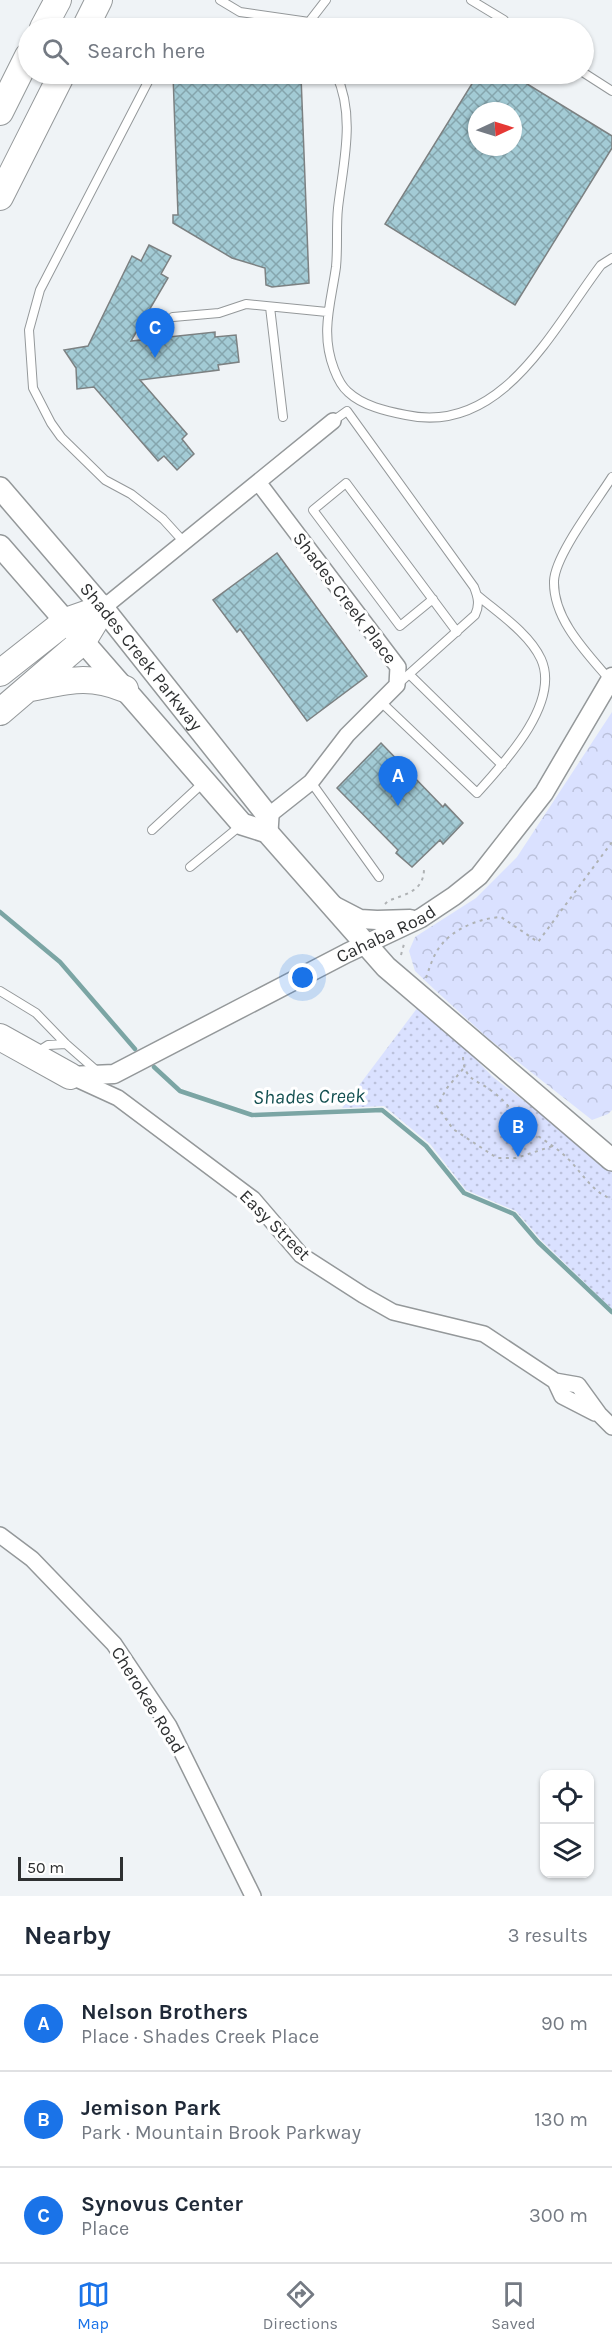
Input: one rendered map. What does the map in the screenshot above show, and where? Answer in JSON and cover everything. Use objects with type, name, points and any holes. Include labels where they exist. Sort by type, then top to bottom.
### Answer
[{"type":"highway","points":[[38,18],[42,0]]},
{"type":"highway","points":[[48,18],[58,0]]},
{"type":"highway","points":[[90,18],[99,0]]},
{"type":"highway","points":[[1,109],[18,76]]},
{"type":"highway","points":[[0,197],[57,84]]},
{"type":"highway","points":[[0,673],[66,621],[103,608]]},
{"type":"highway","points":[[0,712],[83,641],[103,608]]},
{"type":"highway","points":[[30,688],[89,679],[104,681],[125,690]]},
{"type":"highway","points":[[0,1036],[70,1076]]},
{"type":"main road","name":"Shades Creek Parkway","points":[[0,488],[103,608],[328,902],[386,967],[436,1010],[466,1046],[610,1153]]},
{"type":"main road","name":"Shades Creek Parkway","points":[[0,546],[242,824]]},
{"type":"main road","points":[[242,824],[267,824]]},
{"type":"street","points":[[103,608],[333,421]]},
{"type":"street","name":"Shades Creek Place","points":[[258,482],[398,667],[397,685],[347,735],[311,782],[267,824]]},
{"type":"street","name":"Cahaba Road","points":[[70,1076],[114,1074],[421,918],[454,896],[479,876],[544,793],[611,679]]},
{"type":"street","points":[[328,902],[360,919],[421,918]]},
{"type":"street","name":"Easy Street","points":[[70,1076],[118,1098],[253,1199],[301,1255],[393,1312],[484,1334],[555,1381],[578,1386],[598,1414],[612,1427]]},
{"type":"street","name":"Cherokee Road","points":[[0,1535],[32,1559],[114,1644],[169,1726],[253,1896]]},
{"type":"lane","points":[[220,0],[240,12],[273,18]]},
{"type":"lane","points":[[315,18],[326,0]]},
{"type":"lane","points":[[471,0],[499,18]]},
{"type":"lane","points":[[594,79],[612,91]]},
{"type":"lane","points":[[147,84],[40,290],[29,330],[33,388],[51,423],[77,453],[105,480],[131,494],[163,519],[183,541]]},
{"type":"lane","points":[[340,84],[344,96],[346,162],[338,209],[335,269],[327,312],[326,337],[339,381],[348,392],[367,405],[424,418],[453,415],[486,402],[506,389],[532,360],[601,265],[612,258]]},
{"type":"lane","points":[[173,317],[219,314],[246,304],[327,312]]},
{"type":"lane","points":[[270,307],[283,417]]},
{"type":"lane","points":[[333,421],[358,399]]},
{"type":"lane","points":[[346,411],[474,587],[477,595],[478,609],[475,615],[397,685]]},
{"type":"lane","points":[[611,679],[569,628],[556,600],[554,579],[562,555],[612,477]]},
{"type":"lane","points":[[434,599],[400,626],[313,510],[346,483],[434,599],[457,632]]},
{"type":"lane","points":[[381,702],[477,793],[502,765],[528,727],[543,700],[546,677],[541,659],[526,639],[477,595]]},
{"type":"lane","points":[[409,675],[502,765]]},
{"type":"lane","points":[[152,830],[205,781]]},
{"type":"lane","points":[[311,782],[379,877]]},
{"type":"lane","points":[[190,867],[242,824]]},
{"type":"lane","points":[[0,991],[36,1013],[66,1044],[102,1074]]},
{"type":"lane","points":[[34,1056],[37,1051],[48,1045],[66,1044]]},
{"type":"path","points":[[423,986],[436,953],[448,938],[482,920],[501,917],[538,942],[612,842]]},
{"type":"path","points":[[382,909],[388,901],[418,889],[423,883],[424,870]]},
{"type":"path","points":[[401,957],[400,951],[404,944]]},
{"type":"path","points":[[466,1046],[464,1069],[469,1078],[498,1096],[528,1129],[554,1146],[598,1191],[612,1199]]},
{"type":"path","points":[[464,1069],[447,1088],[436,1106],[453,1130],[497,1158],[516,1158],[554,1146]]},
{"type":"green space","points":[[612,712],[612,1110],[592,1120],[489,1039],[435,990],[415,971],[409,951],[415,937],[476,898],[517,857]]},
{"type":"green space","points":[[421,1003],[493,1077],[612,1169],[612,1309],[541,1240],[516,1211],[466,1190],[430,1144],[384,1106],[342,1108]]},
{"type":"building","points":[[173,84],[301,84],[309,283],[272,287],[266,285],[265,268],[232,258],[173,223],[173,215],[178,215]]},
{"type":"building","points":[[472,84],[527,84],[612,136],[612,148],[515,305],[385,224]]},
{"type":"building","points":[[149,245],[171,256],[161,274],[168,278],[131,341],[215,332],[215,337],[236,335],[239,362],[218,365],[219,370],[140,380],[187,434],[182,439],[194,454],[177,470],[164,456],[158,461],[94,387],[77,389],[76,368],[64,350],[88,346],[132,256],[141,261]]},
{"type":"building","points":[[277,553],[367,676],[307,721],[240,629],[237,632],[213,600]]},
{"type":"building","points":[[381,743],[443,807],[445,804],[463,823],[443,844],[440,840],[412,867],[396,853],[398,850],[337,788]]},
{"type":"waterway","name":"Shades Creek","points":[[0,912],[60,962],[135,1049]]},
{"type":"waterway","name":"Shades Creek","points":[[154,1067],[180,1091],[252,1115],[382,1110],[426,1146],[464,1193],[514,1214],[538,1242],[612,1312]]},
{"type":"place","name":"Synovus Center","points":[[155,358]]},
{"type":"place","name":"Nelson Brothers","points":[[398,806]]},
{"type":"place","name":"Jemison Park","points":[[518,1157]]}]
